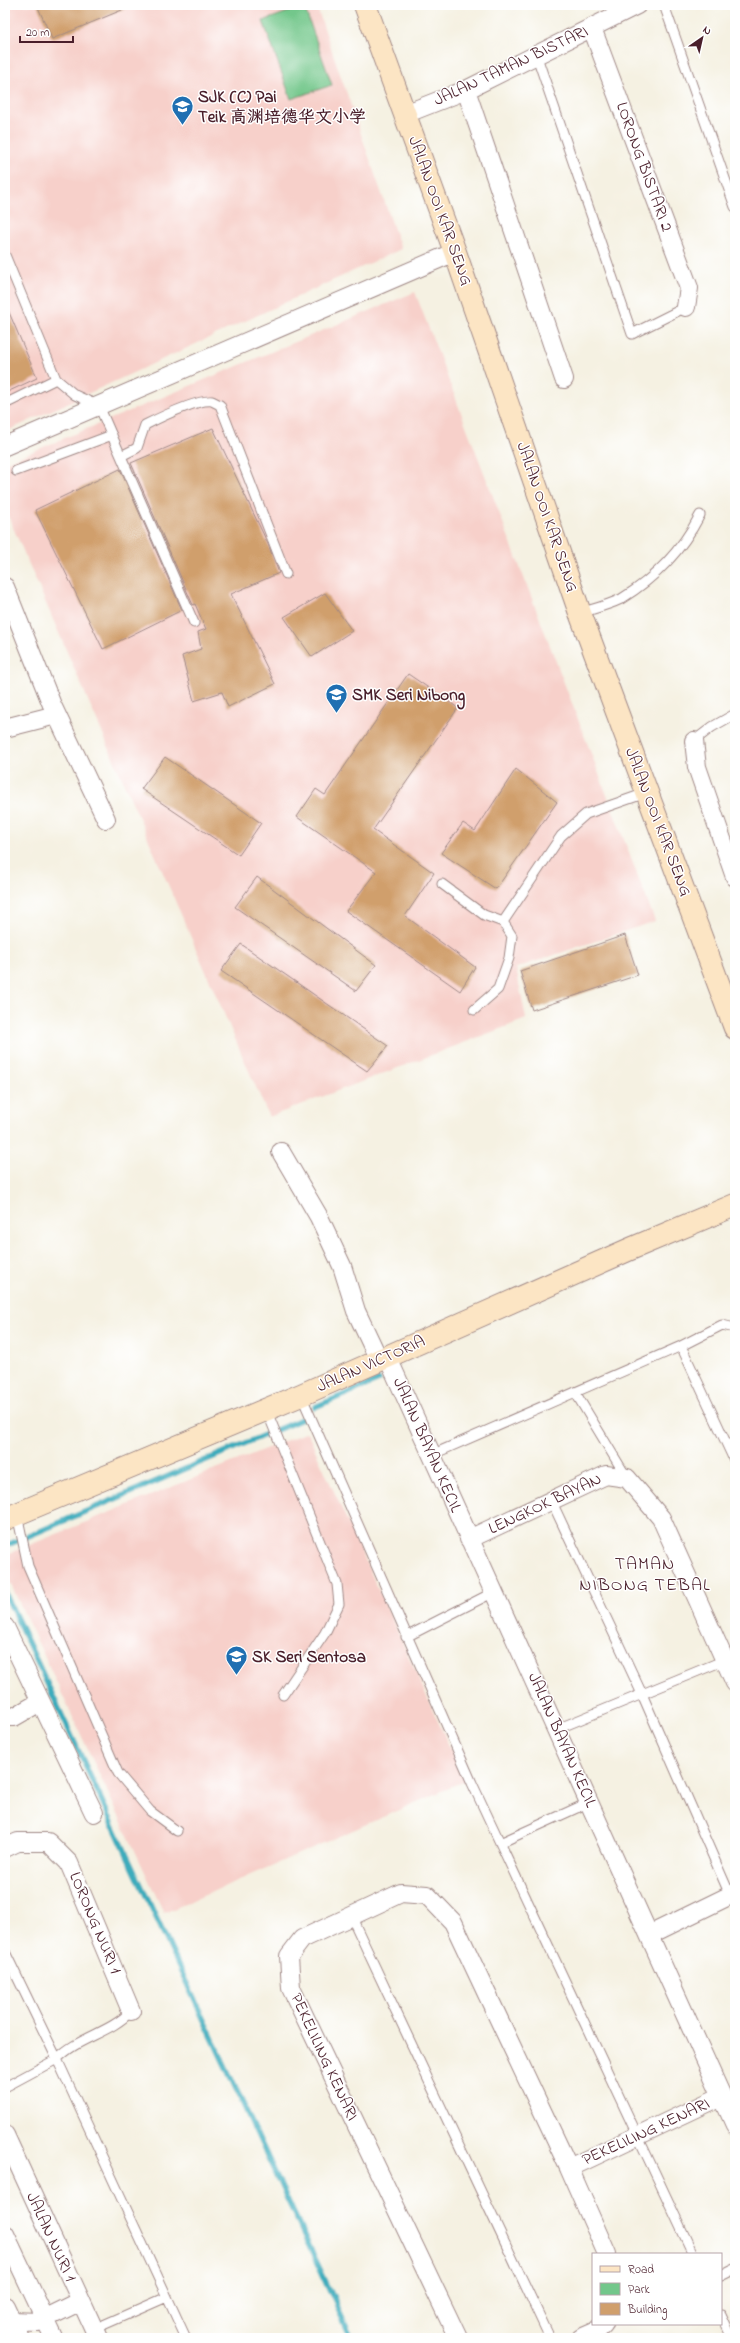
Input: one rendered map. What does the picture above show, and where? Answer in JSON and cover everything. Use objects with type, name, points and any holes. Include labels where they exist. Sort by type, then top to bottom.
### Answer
[{"type":"main road","name":"JALAN OOI KAR SENG","points":[[365,5],[455,252],[580,613],[735,1028]]},
{"type":"main road","name":"JALAN VICTORIA","points":[[14,1521],[268,1416],[300,1394],[735,1205]]},
{"type":"street","name":"JALAN TAMAN BISTARI","points":[[405,114],[466,90],[537,57],[637,5]]},
{"type":"street","name":"LORONG BISTARI 2","points":[[592,28],[689,288],[686,307]]},
{"type":"street","points":[[466,90],[564,380]]},
{"type":"street","points":[[5,446],[455,252]]},
{"type":"street","points":[[5,587],[56,715],[106,819]]},
{"type":"street","points":[[5,728],[56,715]]},
{"type":"street","points":[[694,741],[697,767],[735,877]]},
{"type":"street","name":"JALAN BAYAN KECIL","points":[[281,1152],[319,1217],[342,1266],[356,1311],[383,1358],[431,1454],[557,1729],[735,2125]]},
{"type":"street","name":"LENGKOK BAYAN","points":[[469,1539],[606,1475],[627,1478],[661,1518],[735,1683]]},
{"type":"street","points":[[5,1627],[94,1813]]},
{"type":"street","points":[[5,1717],[14,1717],[40,1702]]},
{"type":"street","name":"LORONG NURI 1","points":[[5,1848],[18,1842],[48,1842],[69,1863],[131,2011]]},
{"type":"street","name":"PEKELILING KENARI","points":[[458,2338],[291,1988],[289,1956],[302,1939],[401,1893],[427,1895],[453,1922],[569,2168],[607,2253]]},
{"type":"street","points":[[649,1935],[733,1894]]},
{"type":"street","name":"PEKELILING KENARI","points":[[569,2168],[722,2096]]},
{"type":"street","name":"JALAN NURI 1","points":[[5,2135],[96,2333]]},
{"type":"street","points":[[5,2234],[42,2320],[54,2338]]},
{"type":"street","points":[[29,2338],[42,2320],[81,2301]]},
{"type":"street","points":[[7,2317],[42,2320]]},
{"type":"street","points":[[7,2317],[20,2338]]},
{"type":"street","points":[[581,2338],[597,2331],[603,2325]]},
{"type":"lane","points":[[664,5],[735,207]]},
{"type":"lane","points":[[537,57],[632,334],[686,307]]},
{"type":"lane","points":[[5,255],[56,379],[75,395],[99,406],[194,622]]},
{"type":"lane","points":[[9,402],[56,379]]},
{"type":"lane","points":[[121,456],[137,448],[145,425],[167,413],[212,401],[220,405],[286,574]]},
{"type":"lane","points":[[16,471],[112,435]]},
{"type":"lane","points":[[580,613],[620,599],[649,580],[688,538],[700,515]]},
{"type":"lane","points":[[694,741],[712,726],[735,714]]},
{"type":"lane","points":[[503,922],[561,836],[586,814],[646,793]]},
{"type":"lane","points":[[442,884],[484,915],[503,922],[512,936],[509,958],[498,989],[474,1010]]},
{"type":"lane","points":[[431,1454],[681,1346],[722,1325],[735,1328]]},
{"type":"lane","points":[[681,1346],[735,1462]]},
{"type":"lane","points":[[575,1392],[627,1478]]},
{"type":"lane","points":[[300,1394],[406,1637],[500,1843],[693,2253]]},
{"type":"lane","points":[[268,1416],[337,1584],[339,1604],[325,1633],[283,1695]]},
{"type":"lane","points":[[551,1500],[642,1694],[733,1894]]},
{"type":"lane","points":[[14,1521],[24,1547],[28,1566],[118,1773],[150,1811],[177,1831]]},
{"type":"lane","points":[[406,1637],[494,1592]]},
{"type":"lane","points":[[557,1729],[725,1660]]},
{"type":"lane","points":[[500,1843],[590,1802]]},
{"type":"lane","points":[[351,1916],[550,2338]]},
{"type":"lane","points":[[5,1952],[57,2059],[186,2338]]},
{"type":"lane","points":[[5,2087],[57,2059],[66,2049],[123,2020],[131,2011]]},
{"type":"lane","points":[[722,2276],[735,2269]]},
{"type":"lane","points":[[96,2333],[167,2297]]},
{"type":"lane","points":[[722,2316],[732,2338]]},
{"type":"shaded area","name":"SJK (C) Pai Teik 高渊培德华文小学","points":[[5,5],[316,5],[401,249],[5,432]]},
{"type":"shaded area","name":"SMK Seri Nibong","points":[[415,292],[655,921],[516,968],[526,1019],[269,1117],[5,509],[5,463]]},
{"type":"shaded area","name":"SK Seri Sentosa","points":[[307,1432],[465,1781],[164,1913],[5,1572],[5,1555]]},
{"type":"green space","points":[[304,6],[332,85],[291,99],[263,21]]},
{"type":"building","points":[[37,5],[134,5],[52,39]]},
{"type":"building","points":[[5,303],[37,378],[5,393]]},
{"type":"building","points":[[213,428],[268,544],[279,573],[231,594],[275,684],[228,707],[222,692],[194,701],[182,656],[201,649],[198,632],[206,629],[195,604],[193,605],[131,463]]},
{"type":"building","points":[[120,469],[182,610],[103,649],[35,510]]},
{"type":"building","points":[[325,593],[352,631],[312,657],[284,617]]},
{"type":"building","points":[[408,674],[458,708],[373,830],[434,873],[405,916],[475,967],[460,991],[346,911],[376,872],[297,817],[316,789],[325,795]]},
{"type":"building","points":[[165,757],[261,823],[239,855],[141,789]]},
{"type":"building","points":[[516,769],[557,802],[496,889],[441,853],[463,823],[475,831]]},
{"type":"building","points":[[257,877],[376,965],[356,991],[235,907]]},
{"type":"building","points":[[625,935],[638,975],[532,1010],[520,971]]},
{"type":"building","points":[[241,944],[388,1046],[367,1071],[221,971]]},
{"type":"waterway","points":[[315,1407],[379,1380]]},
{"type":"waterway","points":[[5,1546],[302,1419]]},
{"type":"waterway","points":[[5,1593],[352,2338]]},
{"type":"place","name":"SJK (C) Pai Teik 高渊培德华文小学","points":[[182,126]]},
{"type":"place","name":"SMK Seri Nibong","points":[[336,714]]},
{"type":"place","name":"SK Seri Sentosa","points":[[236,1676]]},
{"type":"district","name":"TAMAN NIBONG TEBAL","points":[[645,1575]]}]
